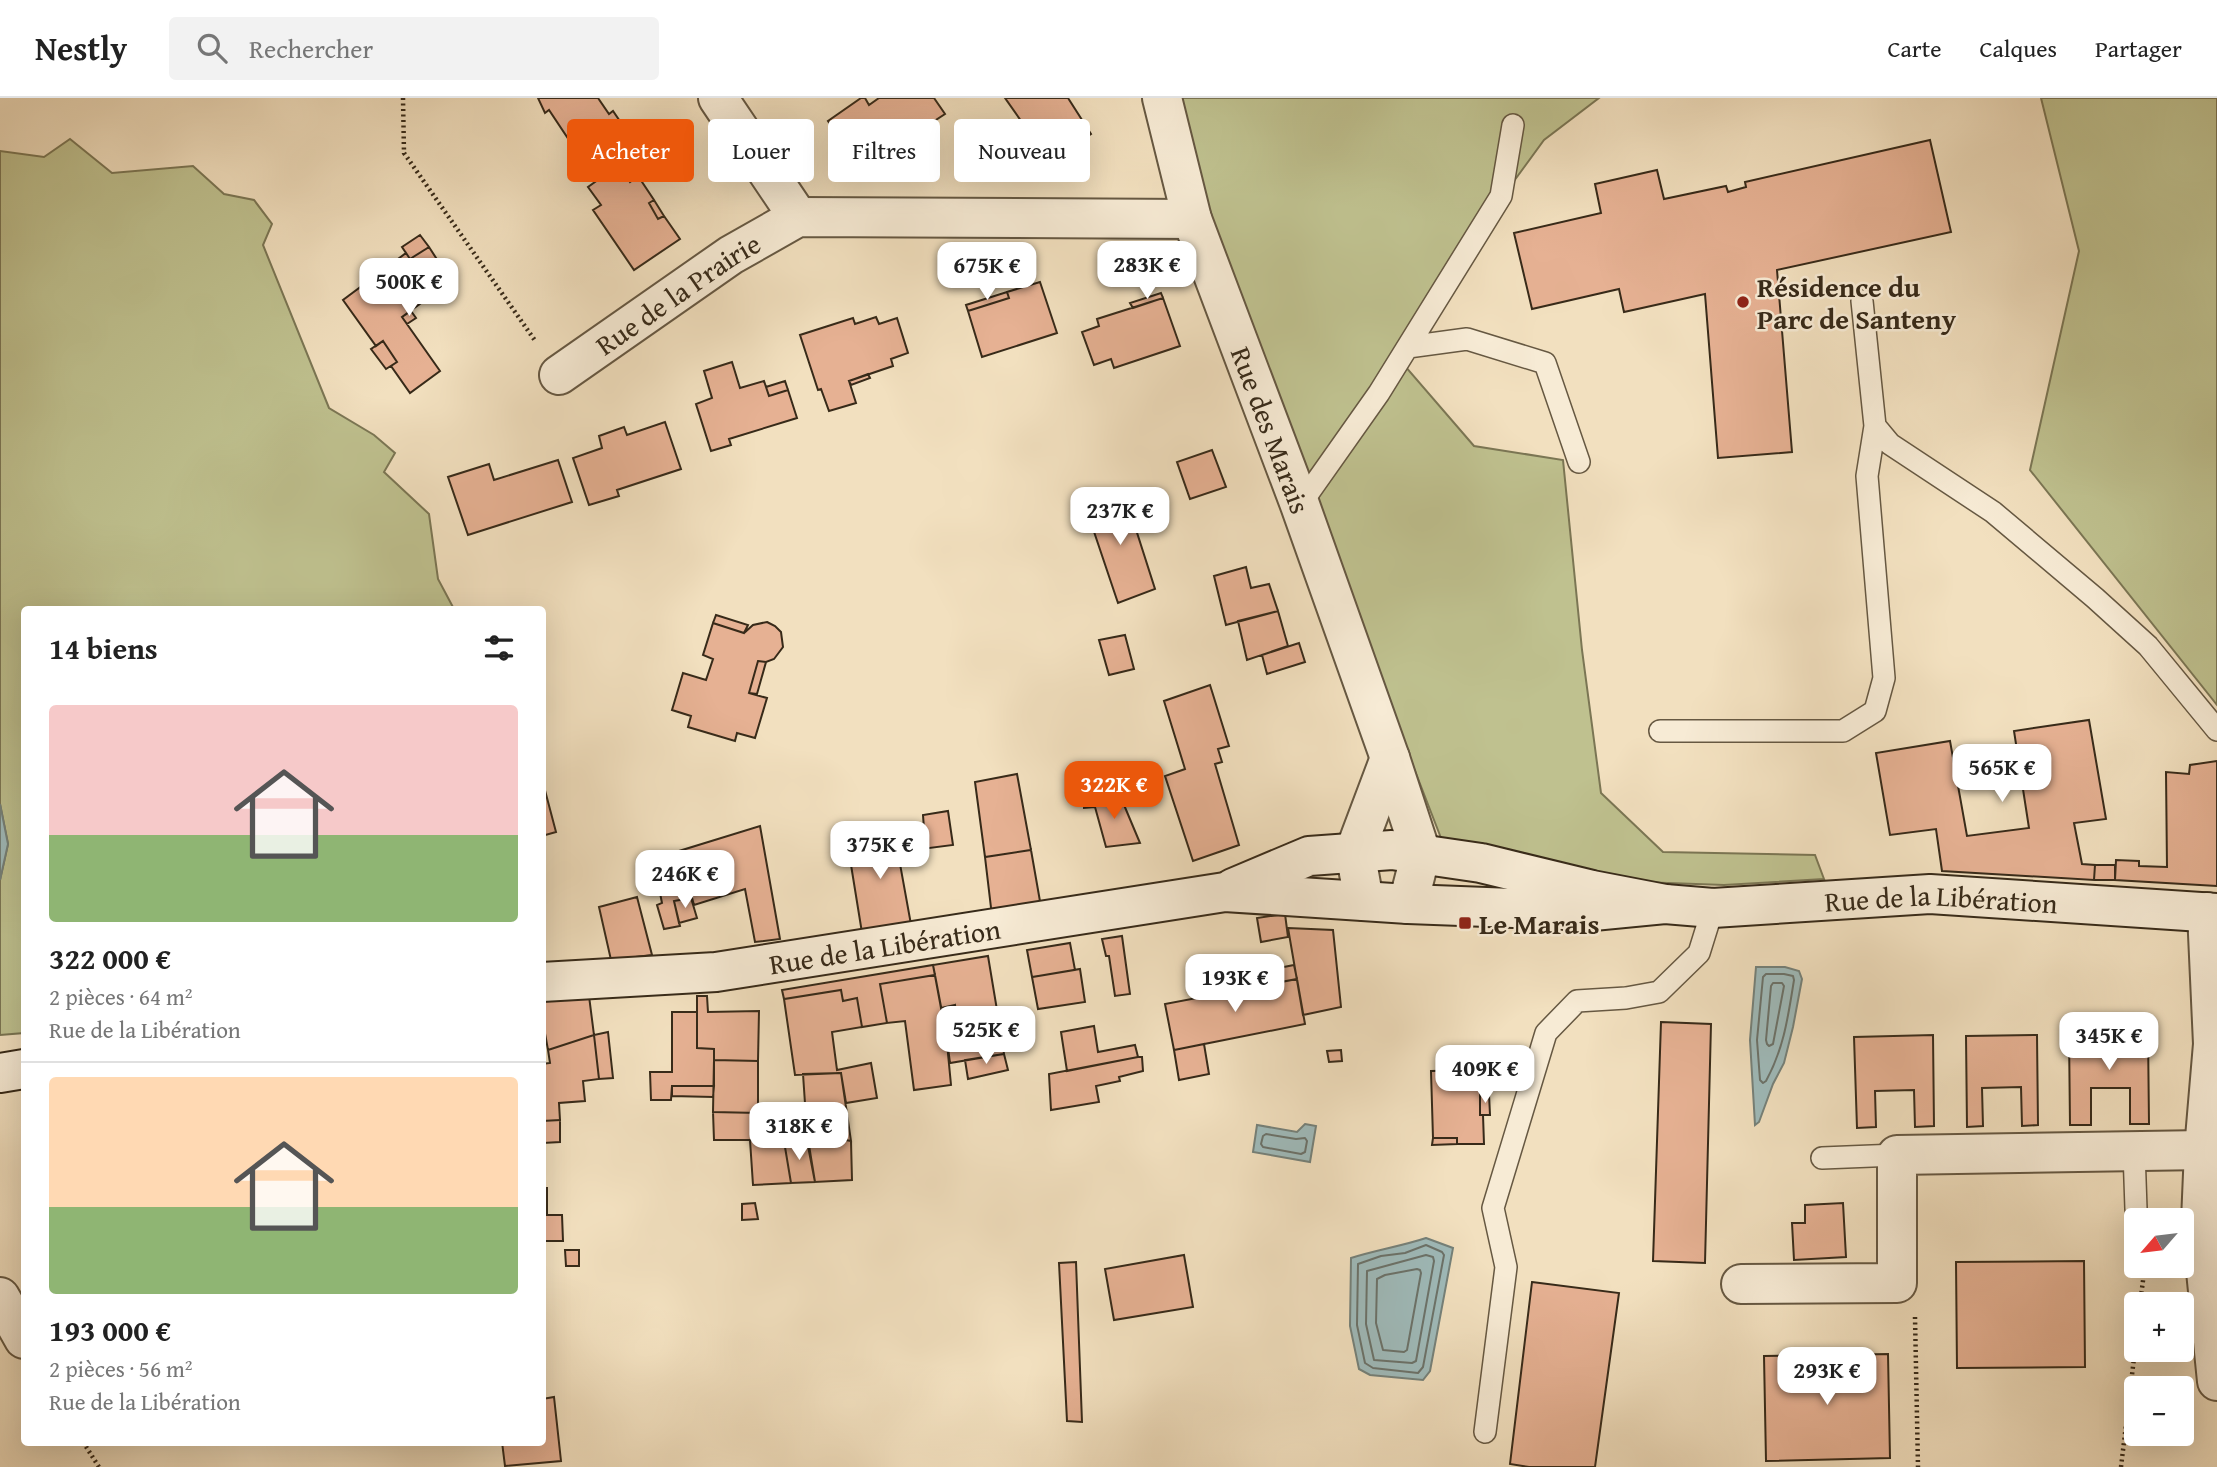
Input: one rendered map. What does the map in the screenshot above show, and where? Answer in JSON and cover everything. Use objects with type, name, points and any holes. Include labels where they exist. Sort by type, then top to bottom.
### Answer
[{"type":"street","points":[[718,98],[799,217]]},
{"type":"street","name":"Rue des Marais","points":[[1162,98],[1192,219],[1300,505],[1421,853]]},
{"type":"street","name":"Rue de la Prairie","points":[[559,375],[731,255],[799,217],[1192,219]]},
{"type":"street","points":[[1364,901],[1355,851],[1390,758]]},
{"type":"street","name":"Rue de la Libération","points":[[1225,892],[1309,856],[1392,850],[1481,863],[1592,890],[1665,904],[1713,908],[1930,894],[2212,913]]},
{"type":"street","points":[[1408,904],[1421,853]]},
{"type":"street","name":"Rue de la Libération","points":[[546,982],[716,972],[1225,892],[1408,904],[1593,911],[1665,904]]},
{"type":"street","points":[[2212,913],[2215,1041],[2204,1150],[2201,1221],[2217,1381]]},
{"type":"street","points":[[0,1073],[21,1070]]},
{"type":"street","points":[[1741,1284],[1897,1283],[1897,1155],[2204,1150]]},
{"type":"street","points":[[0,1297],[21,1334]]},
{"type":"lane","points":[[1300,505],[1379,394],[1501,196],[1513,125]]},
{"type":"lane","points":[[1660,731],[1843,731],[1875,711],[1884,678],[1867,476],[1875,426],[1862,301]]},
{"type":"lane","points":[[1408,347],[1467,339],[1545,363],[1579,462]]},
{"type":"lane","points":[[1875,426],[1891,444],[1993,512],[2095,598],[2148,646],[2217,730]]},
{"type":"lane","points":[[1485,1432],[1506,1267],[1493,1208],[1546,1033],[1577,1001],[1626,999],[1659,992],[1699,953],[1713,908]]},
{"type":"lane","points":[[2134,1151],[2136,1208]]},
{"type":"lane","points":[[1822,1158],[1897,1155]]},
{"type":"path","points":[[403,98],[404,153],[559,375]]},
{"type":"path","points":[[2121,1467],[2134,1362]]},
{"type":"path","points":[[86,1446],[99,1467]]},
{"type":"green space","points":[[1154,98],[1599,98],[1544,140],[1484,222],[1404,365],[1474,446],[1563,460],[1582,650],[1601,793],[1663,852],[1815,855],[1824,879],[1724,885],[1640,882],[1441,838]]},
{"type":"green space","points":[[2041,98],[2217,98],[2217,705],[2030,470],[2079,251]]},
{"type":"green space","points":[[70,139],[112,173],[193,166],[224,194],[254,200],[272,224],[263,245],[329,408],[374,435],[395,453],[384,472],[429,514],[438,579],[452,606],[21,606],[21,1033],[0,1035],[0,880],[8,844],[0,804],[0,151],[44,157]]},
{"type":"water","points":[[0,804],[8,844],[0,880]]},
{"type":"water","points":[[1756,967],[1785,967],[1799,971],[1802,979],[1784,1063],[1759,1122],[1755,1125],[1750,1040]]},
{"type":"water","points":[[1305,1124],[1316,1126],[1310,1162],[1253,1152],[1257,1125],[1297,1132]]},
{"type":"water","points":[[1426,1238],[1453,1248],[1430,1371],[1423,1380],[1370,1375],[1359,1369],[1350,1326],[1351,1258]]},
{"type":"building","points":[[538,98],[598,98],[609,114],[613,111],[618,119],[567,119],[567,137],[549,110],[545,113]]},
{"type":"building","points":[[861,98],[865,98],[869,105],[879,98],[934,98],[945,114],[937,119],[831,119]]},
{"type":"building","points":[[1005,98],[1068,98],[1081,119],[1020,119]]},
{"type":"building","name":"Résidence du Parc de Santeny","points":[[1930,140],[1951,232],[1777,270],[1792,452],[1718,458],[1705,294],[1624,312],[1619,289],[1532,309],[1514,233],[1601,213],[1595,184],[1657,170],[1664,199],[1726,186],[1728,192],[1746,187],[1745,182]]},
{"type":"building","points":[[595,182],[642,182],[654,200],[649,203],[658,219],[664,216],[680,239],[634,270],[593,210],[601,205],[588,187]]},
{"type":"building","points":[[654,200],[664,216],[658,219],[649,203]]},
{"type":"building","points":[[420,235],[429,247],[410,259],[402,247]]},
{"type":"building","points":[[429,247],[449,278],[431,291],[432,295],[402,317],[440,371],[410,393],[391,366],[397,362],[383,341],[376,346],[343,300],[406,253],[410,259]]},
{"type":"building","points":[[1040,282],[1057,333],[982,357],[968,311],[1009,298],[1007,292]]},
{"type":"building","points":[[1007,292],[1009,298],[968,311],[966,305]]},
{"type":"building","points":[[1161,293],[1163,298],[1133,308],[1130,303]]},
{"type":"building","points":[[1163,298],[1180,346],[1114,368],[1111,359],[1094,365],[1082,332],[1099,326],[1097,319]]},
{"type":"building","points":[[411,311],[416,318],[407,324],[402,317]]},
{"type":"building","points":[[876,317],[879,324],[897,318],[908,353],[891,359],[893,366],[849,381],[856,403],[829,411],[821,389],[818,390],[800,335],[853,318],[855,324]]},
{"type":"building","points":[[383,341],[397,362],[386,369],[371,349]]},
{"type":"building","points":[[732,362],[740,388],[764,381],[769,396],[788,390],[797,418],[729,439],[731,445],[711,451],[696,404],[712,398],[704,371]]},
{"type":"building","points":[[868,374],[870,378],[851,385],[849,381]]},
{"type":"building","points":[[785,381],[788,390],[769,396],[766,387]]},
{"type":"building","points":[[665,422],[681,469],[617,490],[619,496],[589,505],[573,458],[602,448],[599,436],[624,427],[627,435]]},
{"type":"building","points":[[1212,450],[1226,487],[1190,499],[1177,462]]},
{"type":"building","points":[[558,460],[572,502],[468,535],[448,477],[489,464],[494,480]]},
{"type":"building","points":[[1124,492],[1155,589],[1118,603],[1085,505]]},
{"type":"building","points":[[1246,567],[1251,588],[1269,584],[1278,611],[1226,625],[1214,576]]},
{"type":"building","points":[[1278,611],[1288,646],[1247,660],[1238,621]]},
{"type":"building","points":[[716,615],[748,625],[744,633],[713,623]]},
{"type":"building","points":[[767,622],[781,632],[783,647],[774,659],[758,661],[749,693],[767,698],[755,738],[737,733],[735,741],[688,727],[691,716],[672,710],[683,673],[706,680],[713,659],[703,655],[713,623],[744,633],[753,625]]},
{"type":"building","points":[[1125,635],[1134,669],[1109,675],[1099,640]]},
{"type":"building","points":[[1299,643],[1305,662],[1267,674],[1262,655]]},
{"type":"building","points":[[758,661],[766,662],[757,694],[749,693]]},
{"type":"building","points":[[1210,685],[1229,746],[1218,749],[1222,762],[1215,764],[1239,845],[1193,861],[1165,776],[1185,769],[1164,701]]},
{"type":"building","points":[[2089,720],[2106,819],[2074,823],[2082,864],[2095,865],[2094,880],[1942,871],[1936,829],[1890,835],[1876,753],[1950,741],[1967,836],[2029,828],[2014,731]]},
{"type":"building","points":[[2217,761],[2217,886],[2115,880],[2116,860],[2139,861],[2139,866],[2167,867],[2166,772],[2189,774],[2190,765]]},
{"type":"building","points":[[1017,774],[1031,850],[985,857],[975,782]]},
{"type":"building","points":[[1119,793],[1140,843],[1106,847],[1095,807],[1084,808],[1084,801]]},
{"type":"building","points":[[546,794],[556,832],[546,835]]},
{"type":"building","points":[[948,811],[953,845],[914,850],[911,831],[924,829],[923,815]]},
{"type":"building","points":[[760,826],[780,939],[755,942],[745,889],[694,905],[679,851]]},
{"type":"building","points":[[902,826],[907,852],[898,853],[912,930],[863,939],[846,834]]},
{"type":"building","points":[[1031,850],[1041,907],[992,916],[985,857]]},
{"type":"building","points":[[2095,865],[2115,865],[2115,880],[2094,880]]},
{"type":"building","points":[[687,878],[691,898],[674,901],[680,926],[664,929],[657,905],[662,903],[658,883]]},
{"type":"building","points":[[637,897],[652,955],[611,960],[599,907]]},
{"type":"building","points":[[691,898],[697,918],[679,923],[674,901]]},
{"type":"building","points":[[1285,914],[1288,937],[1261,942],[1257,918]]},
{"type":"building","points":[[1288,928],[1333,930],[1341,1007],[1303,1015]]},
{"type":"building","points":[[1122,936],[1130,994],[1115,996],[1109,956],[1106,956],[1102,939]]},
{"type":"building","points":[[1070,943],[1075,970],[1032,977],[1027,950]]},
{"type":"building","points":[[988,956],[998,1016],[957,1024],[955,1005],[941,1008],[933,965]]},
{"type":"building","points":[[933,965],[935,975],[880,984],[887,1023],[862,1027],[857,998],[843,1001],[841,990],[784,999],[782,990]]},
{"type":"building","points":[[1294,965],[1297,979],[1201,997],[1198,984]]},
{"type":"building","points":[[1080,969],[1085,1002],[1038,1009],[1032,977]]},
{"type":"building","points":[[935,975],[946,1033],[951,1085],[914,1090],[905,1021],[887,1023],[880,984]]},
{"type":"building","points":[[1297,979],[1305,1024],[1174,1050],[1165,1004]]},
{"type":"building","points":[[841,990],[843,1001],[857,998],[862,1027],[832,1032],[837,1070],[871,1063],[877,1098],[846,1103],[841,1073],[795,1075],[784,999]]},
{"type":"building","points":[[589,996],[594,1035],[548,1050],[546,1000]]},
{"type":"building","points":[[697,996],[707,996],[708,1012],[759,1011],[758,1061],[714,1060],[714,1049],[697,1048]]},
{"type":"building","points":[[955,1005],[959,1031],[946,1033],[941,1008]]},
{"type":"building","points":[[672,1012],[697,1012],[697,1048],[714,1049],[714,1086],[672,1086],[671,1100],[651,1100],[650,1072],[672,1072]]},
{"type":"building","points":[[998,1016],[1004,1054],[950,1063],[946,1033],[959,1031],[957,1024]]},
{"type":"building","points":[[1661,1022],[1711,1024],[1705,1263],[1653,1261]]},
{"type":"building","points":[[1094,1026],[1098,1052],[1135,1045],[1138,1057],[1067,1071],[1061,1032]]},
{"type":"building","points":[[608,1032],[613,1078],[599,1079],[594,1035]]},
{"type":"building","points":[[2069,1033],[2148,1033],[2149,1124],[2130,1124],[2130,1088],[2091,1088],[2091,1125],[2070,1125]]},
{"type":"building","points":[[594,1035],[599,1079],[583,1081],[585,1101],[559,1103],[560,1120],[546,1121],[546,1064],[550,1063],[548,1050]]},
{"type":"building","points":[[1933,1035],[1934,1126],[1915,1127],[1914,1090],[1875,1091],[1876,1127],[1857,1128],[1854,1037]]},
{"type":"building","points":[[2037,1035],[2038,1125],[2022,1126],[2021,1087],[1982,1088],[1983,1126],[1967,1127],[1966,1036]]},
{"type":"building","points":[[1204,1044],[1209,1074],[1179,1080],[1174,1050]]},
{"type":"building","points":[[1341,1050],[1342,1061],[1329,1062],[1327,1051]]},
{"type":"building","points":[[1004,1054],[1008,1070],[968,1079],[965,1060]]},
{"type":"building","points":[[1142,1057],[1143,1071],[1119,1077],[1120,1081],[1096,1086],[1099,1102],[1051,1110],[1049,1074]]},
{"type":"building","points":[[714,1060],[758,1061],[758,1113],[713,1112]]},
{"type":"building","points":[[1482,1070],[1480,1115],[1483,1115],[1484,1144],[1457,1144],[1457,1138],[1433,1138],[1431,1071]]},
{"type":"building","points":[[841,1073],[851,1141],[807,1133],[803,1074]]},
{"type":"building","points":[[672,1086],[714,1086],[713,1097],[672,1096]]},
{"type":"building","points":[[1480,1094],[1489,1094],[1490,1115],[1480,1115]]},
{"type":"building","points":[[713,1112],[758,1113],[758,1140],[714,1140]]},
{"type":"building","points":[[560,1120],[560,1142],[546,1143],[546,1121]]},
{"type":"building","points":[[807,1133],[851,1141],[852,1180],[815,1182]]},
{"type":"building","points":[[1433,1138],[1457,1138],[1457,1144],[1432,1145]]},
{"type":"building","points":[[750,1140],[784,1141],[791,1183],[753,1185]]},
{"type":"building","points":[[784,1141],[807,1141],[815,1182],[791,1183]]},
{"type":"building","points":[[546,1188],[547,1215],[562,1215],[563,1241],[546,1241]]},
{"type":"building","points":[[755,1203],[758,1219],[742,1220],[742,1204]]},
{"type":"building","points":[[1843,1203],[1846,1257],[1794,1260],[1792,1223],[1805,1223],[1805,1205]]},
{"type":"building","points":[[565,1250],[579,1250],[579,1266],[566,1266]]},
{"type":"building","points":[[1184,1255],[1193,1307],[1114,1320],[1105,1269]]},
{"type":"building","points":[[2084,1261],[2085,1367],[1957,1368],[1956,1262]]},
{"type":"building","points":[[1076,1262],[1082,1422],[1067,1421],[1059,1263]]},
{"type":"building","points":[[1532,1282],[1619,1293],[1595,1467],[1529,1467],[1510,1464]]},
{"type":"building","points":[[1888,1354],[1890,1458],[1766,1461],[1764,1356]]},
{"type":"building","points":[[554,1397],[561,1461],[505,1466],[502,1446],[546,1446],[546,1398]]},
{"type":"place","name":"Résidence du Parc de Santeny","points":[[1743,302]]},
{"type":"place","name":"Le Marais","points":[[1465,923]]}]
